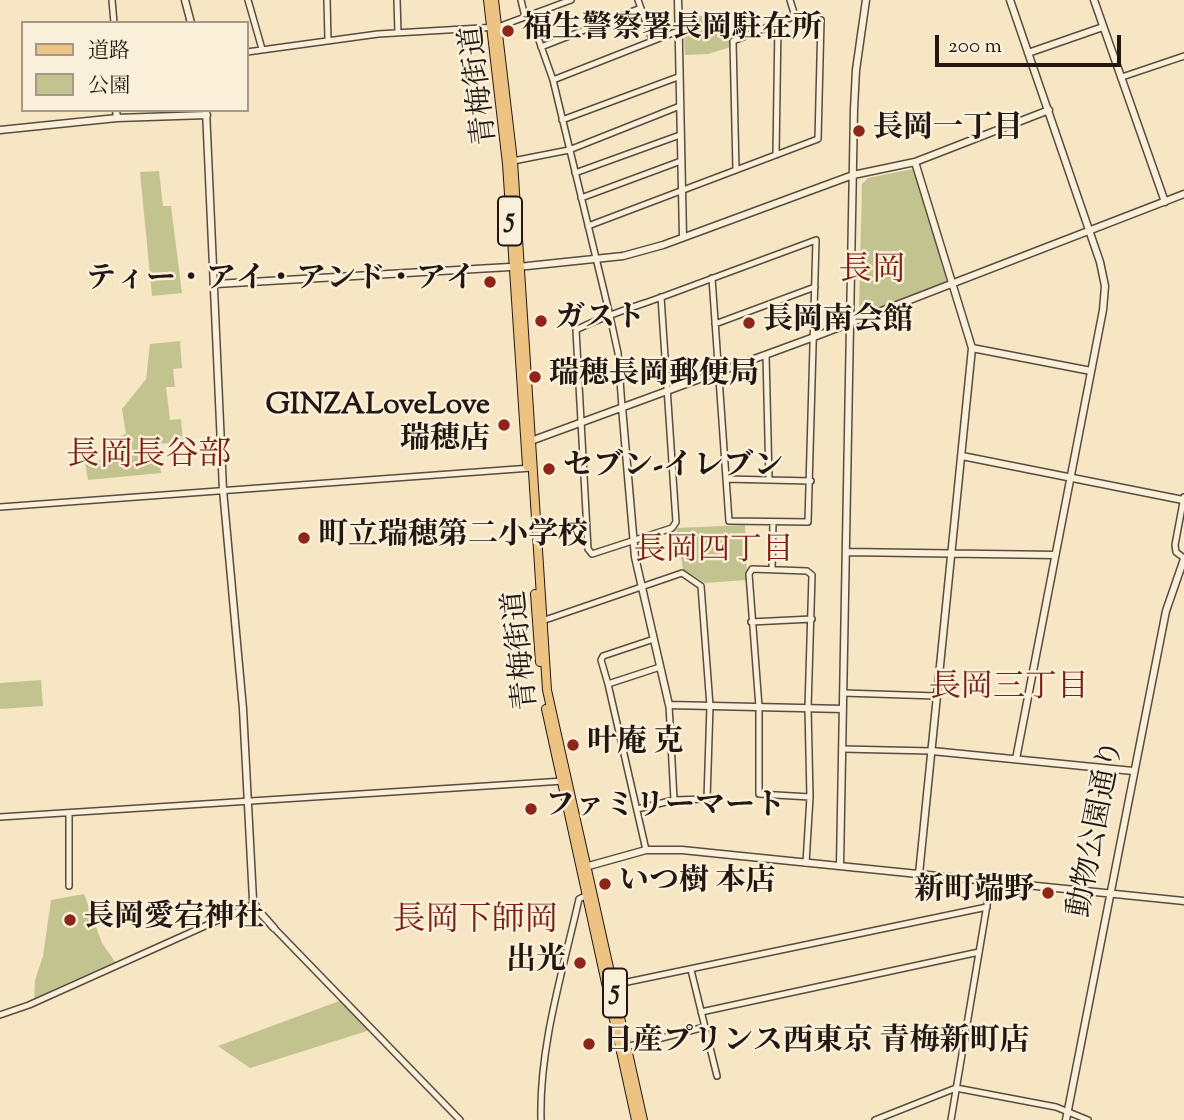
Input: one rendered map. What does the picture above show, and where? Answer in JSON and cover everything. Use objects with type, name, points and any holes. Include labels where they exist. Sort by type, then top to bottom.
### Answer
[{"type":"main road","name":"青梅街道","points":[[488,0],[495,27],[513,161],[528,441],[547,690],[563,781]]},
{"type":"main road","name":"青梅街道","points":[[494,0],[517,266]]},
{"type":"main road","name":"青梅街道","points":[[530,468],[544,699],[589,894],[636,1120]]},
{"type":"main road","name":"青梅街道","points":[[589,894],[613,985],[643,1120]]},
{"type":"street","points":[[112,0],[114,21]]},
{"type":"street","points":[[185,0],[190,21]]},
{"type":"street","points":[[248,0],[262,50]]},
{"type":"street","points":[[327,0],[328,40]]},
{"type":"street","points":[[397,0],[398,33]]},
{"type":"street","points":[[521,0],[552,80],[618,353],[634,541],[668,705],[674,800]]},
{"type":"street","points":[[248,52],[328,40],[495,27],[571,0]]},
{"type":"street","points":[[638,0],[652,40]]},
{"type":"street","points":[[678,0],[683,237]]},
{"type":"street","points":[[790,0],[796,16]]},
{"type":"street","points":[[840,865],[856,70],[866,0]]},
{"type":"street","points":[[1010,0],[1091,233],[1105,286],[1016,759]]},
{"type":"street","points":[[1094,0],[1165,202]]},
{"type":"street","points":[[541,47],[641,8]]},
{"type":"street","points":[[588,226],[818,139],[823,22],[796,16],[733,41],[736,170]]},
{"type":"street","points":[[776,155],[778,23]]},
{"type":"street","points":[[1028,53],[1103,27]]},
{"type":"street","points":[[552,80],[678,31]]},
{"type":"street","points":[[1122,77],[1184,56]]},
{"type":"street","points":[[562,120],[678,77]]},
{"type":"street","points":[[513,161],[569,150],[680,106]]},
{"type":"street","points":[[216,284],[596,260],[648,250],[853,175],[915,162],[1049,110]]},
{"type":"street","points":[[0,130],[116,114],[207,113],[223,490],[254,904],[460,1120]]},
{"type":"street","points":[[575,173],[680,135]]},
{"type":"street","points":[[581,198],[681,161]]},
{"type":"street","points":[[915,162],[972,348],[919,874]]},
{"type":"street","points":[[528,441],[1091,233],[1184,194]]},
{"type":"street","points":[[661,297],[676,522],[672,528],[595,554],[590,552],[575,332],[610,316],[661,297],[712,278],[816,240],[808,522],[729,521],[712,278]]},
{"type":"street","points":[[715,324],[815,287]]},
{"type":"street","points":[[972,348],[1091,371]]},
{"type":"street","points":[[766,355],[769,480]]},
{"type":"street","points":[[961,456],[1184,498],[1175,545],[1176,552],[1184,559]]},
{"type":"street","points":[[0,507],[530,468]]},
{"type":"street","points":[[726,479],[811,481]]},
{"type":"street","points":[[772,569],[773,522]]},
{"type":"street","points":[[846,552],[1055,555]]},
{"type":"street","name":"動物公園通り","points":[[1066,1120],[1166,611],[1184,559]]},
{"type":"street","points":[[806,863],[810,797],[808,708],[811,572],[752,569],[749,574],[751,622],[760,707],[759,796],[810,797]]},
{"type":"street","points":[[542,621],[682,573],[701,586],[710,706],[708,799],[674,800],[637,809]]},
{"type":"street","points":[[751,622],[812,619]]},
{"type":"street","points":[[646,850],[601,660],[603,656],[654,639]]},
{"type":"street","points":[[608,684],[660,667]]},
{"type":"street","points":[[843,693],[937,696]]},
{"type":"street","points":[[668,705],[843,709]]},
{"type":"street","points":[[842,749],[932,751],[1133,771]]},
{"type":"street","points":[[0,817],[563,781]]},
{"type":"street","points":[[69,813],[69,886]]},
{"type":"street","points":[[583,868],[646,850],[682,850],[1184,901]]},
{"type":"street","points":[[951,1120],[991,881]]},
{"type":"street","points":[[541,1120],[541,1085],[579,899],[589,894]]},
{"type":"street","points":[[0,1015],[30,1005],[254,904]]},
{"type":"street","points":[[613,985],[987,907]]},
{"type":"street","points":[[701,1012],[979,952]]},
{"type":"street","points":[[691,970],[717,1076]]},
{"type":"street","points":[[626,1047],[705,1027]]},
{"type":"street","points":[[875,1120],[890,1117],[956,1088],[1068,1110],[1088,1120]]},
{"type":"green space","points":[[683,16],[730,16],[731,47],[708,54],[685,55]]},
{"type":"green space","points":[[913,169],[947,279],[945,284],[863,313],[859,309],[862,184],[868,178]]},
{"type":"green space","points":[[159,171],[163,206],[171,206],[182,293],[152,296],[140,172]]},
{"type":"green space","points":[[180,341],[182,368],[173,369],[175,387],[166,387],[170,420],[181,419],[183,442],[158,444],[161,473],[88,480],[85,462],[115,459],[114,438],[126,434],[122,409],[146,379],[150,344]]},
{"type":"green space","points":[[745,525],[747,580],[705,583],[683,569],[676,528]]},
{"type":"green space","points":[[41,680],[43,706],[0,709],[0,683]]},
{"type":"green space","points":[[84,894],[102,943],[115,962],[54,989],[34,1003],[35,980],[43,956],[51,900]]},
{"type":"green space","points":[[342,1000],[370,1030],[250,1068],[218,1046]]},
{"type":"place","name":"福生警察署長岡駐在所","points":[[508,31]]},
{"type":"place","name":"長岡一丁目","points":[[859,131]]},
{"type":"place","name":"ティー・アイ・アンド・アイ","points":[[490,282]]},
{"type":"place","name":"ガスト","points":[[541,321]]},
{"type":"place","name":"長岡南会館","points":[[749,323]]},
{"type":"place","name":"瑞穂長岡郵便局","points":[[535,377]]},
{"type":"place","name":"GINZALoveLove 瑞穂店","points":[[504,425]]},
{"type":"place","name":"セブン-イレブン","points":[[549,469]]},
{"type":"place","name":"町立瑞穂第二小学校","points":[[304,538]]},
{"type":"place","name":"叶庵 克","points":[[573,745]]},
{"type":"place","name":"ファミリーマート","points":[[531,809]]},
{"type":"place","name":"いつ樹 本店","points":[[605,884]]},
{"type":"place","name":"新町端野","points":[[1048,893]]},
{"type":"place","name":"長岡愛宕神社","points":[[70,920]]},
{"type":"place","name":"出光","points":[[580,963]]},
{"type":"place","name":"日産プリンス西東京 青梅新町店","points":[[589,1044]]},
{"type":"district","name":"長岡","points":[[872,273]]},
{"type":"district","name":"長岡長谷部","points":[[149,458]]},
{"type":"district","name":"長岡四丁目","points":[[714,554]]},
{"type":"district","name":"長岡三丁目","points":[[1009,691]]},
{"type":"district","name":"長岡下師岡","points":[[475,923]]}]
